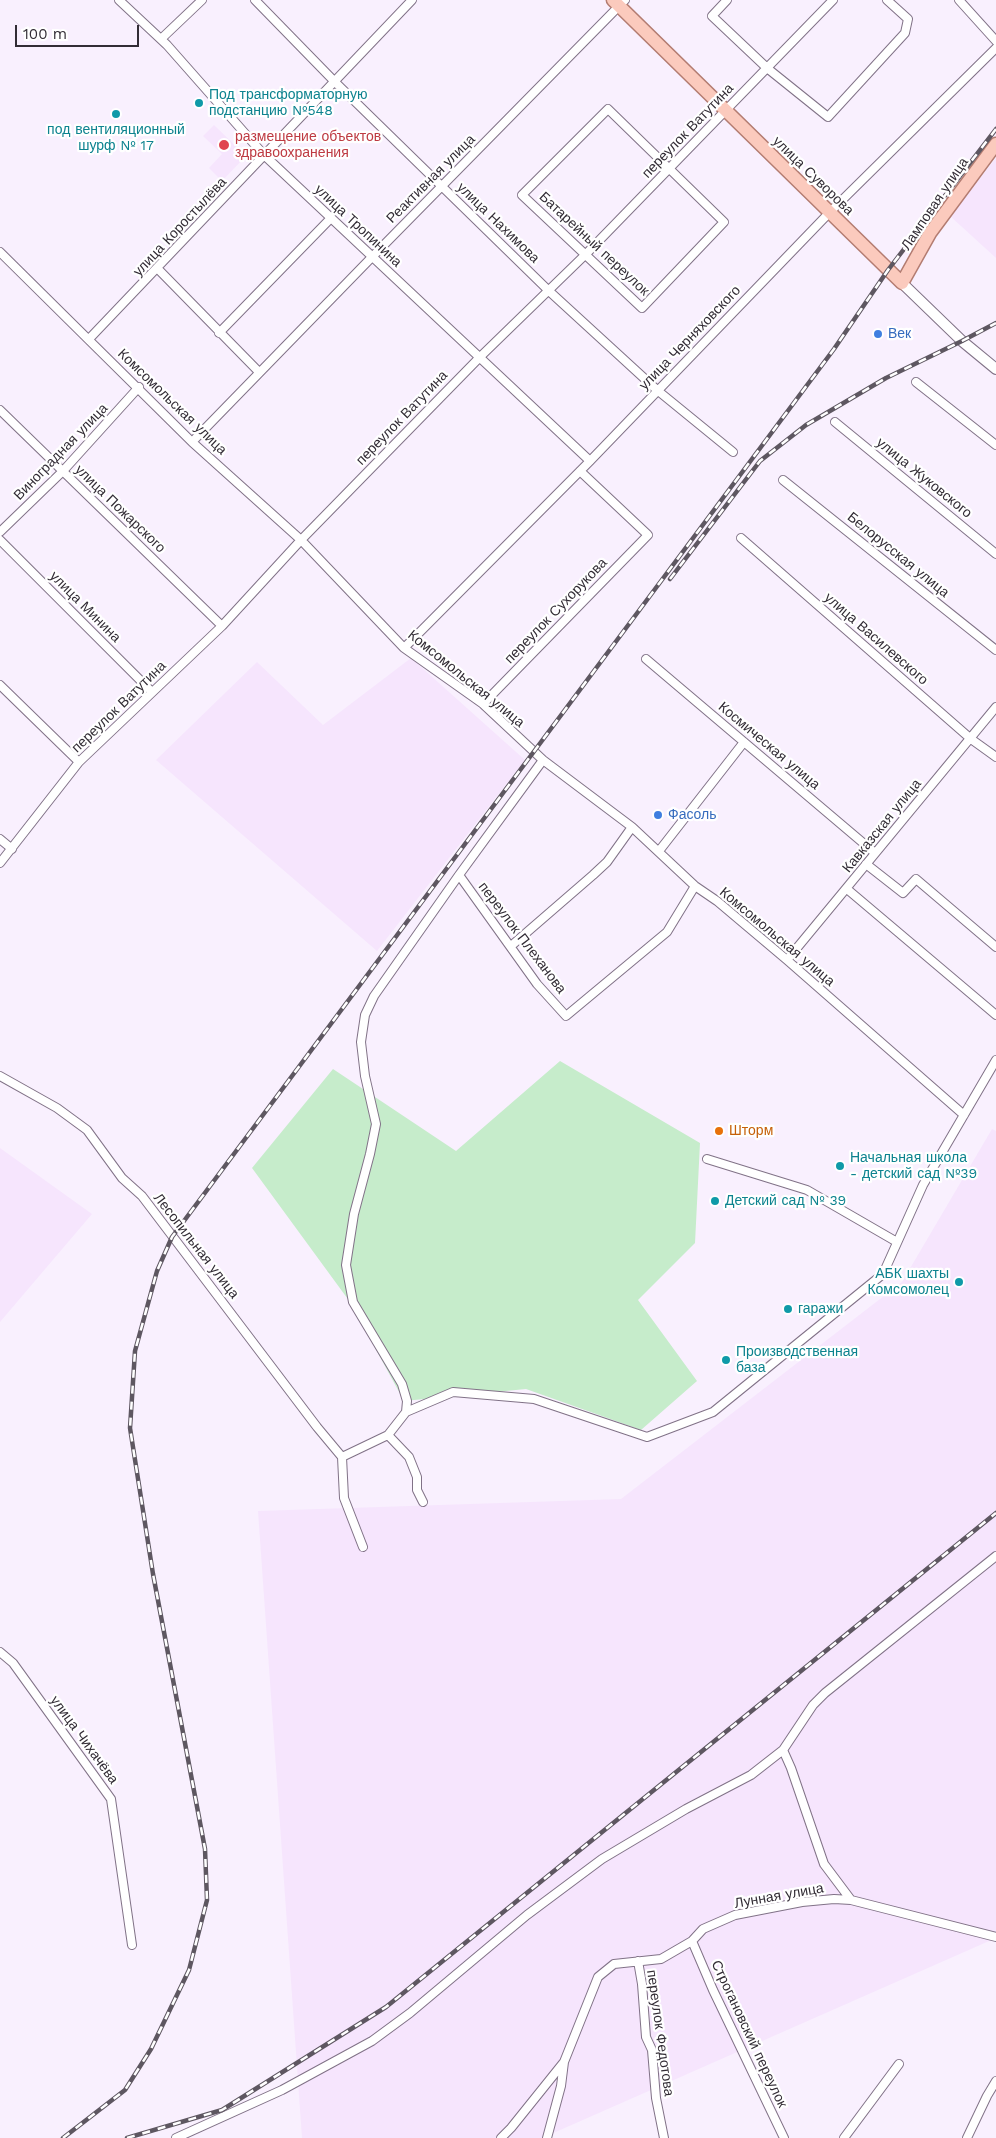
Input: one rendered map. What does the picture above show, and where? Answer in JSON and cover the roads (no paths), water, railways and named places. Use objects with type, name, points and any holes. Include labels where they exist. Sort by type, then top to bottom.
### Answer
[{"type":"main road","name":"улица Суворова","points":[[619,2],[724,110],[902,283]]},
{"type":"main road","name":"Ламповая улица","points":[[902,283],[930,232],[996,144]]},
{"type":"street","name":"улица Тропинина","points":[[120,0],[161,39],[264,155],[590,461]]},
{"type":"street","points":[[161,39],[202,0]]},
{"type":"street","name":"улица Нахимова","points":[[255,0],[335,82],[549,291],[658,390],[733,452]]},
{"type":"street","name":"улица Коростылёва","points":[[89,339],[158,269],[412,0]]},
{"type":"street","points":[[727,0],[712,16],[767,68],[828,117],[905,34],[908,19],[887,0]]},
{"type":"street","name":"переулок Ватутина","points":[[0,863],[79,762],[222,626],[301,540],[480,356],[586,254],[833,0]]},
{"type":"street","points":[[959,0],[996,41]]},
{"type":"street","name":"Реактивная улица","points":[[192,442],[619,2]]},
{"type":"street","name":"улица Черняховского","points":[[404,648],[590,461],[829,213],[996,48]]},
{"type":"street","name":"Батарейный переулок","points":[[608,109],[724,222],[642,308],[586,254],[522,195],[608,109]]},
{"type":"street","points":[[219,333],[331,218]]},
{"type":"street","name":"Комсомольская улица","points":[[0,252],[139,387],[192,442],[301,540],[404,648],[483,704],[543,760],[632,827],[695,886],[717,901],[788,960],[964,1115]]},
{"type":"street","points":[[158,269],[259,372]]},
{"type":"street","name":"улица Суворова","points":[[902,283],[962,342],[996,369]]},
{"type":"street","points":[[916,382],[996,444]]},
{"type":"street","name":"Виноградная улица","points":[[0,532],[63,472],[139,387]]},
{"type":"street","name":"улица Пожарского","points":[[0,410],[222,626]]},
{"type":"street","name":"улица Жуковского","points":[[836,422],[996,554]]},
{"type":"street","name":"переулок Сухорукова","points":[[483,704],[648,535],[580,471]]},
{"type":"street","name":"Белорусская улица","points":[[783,480],[996,650]]},
{"type":"street","name":"улица Василевского","points":[[741,538],[971,739],[996,757]]},
{"type":"street","name":"улица Минина","points":[[0,540],[152,692]]},
{"type":"street","name":"Космическая улица","points":[[646,659],[875,853]]},
{"type":"street","points":[[0,685],[79,762]]},
{"type":"street","name":"Кавказская улица","points":[[788,960],[996,707]]},
{"type":"street","points":[[659,851],[744,742]]},
{"type":"street","points":[[406,1412],[406,1400],[402,1384],[353,1302],[346,1265],[354,1214],[376,1124],[365,1076],[360,1042],[366,1014],[374,996],[543,760]]},
{"type":"street","points":[[511,946],[607,862],[632,827]]},
{"type":"street","points":[[0,839],[12,849]]},
{"type":"street","points":[[866,864],[903,894],[916,879],[996,947]]},
{"type":"street","name":"переулок Плеханова","points":[[459,875],[537,984],[566,1016],[667,932],[695,886]]},
{"type":"street","points":[[847,889],[996,1015]]},
{"type":"street","points":[[363,1547],[344,1498],[342,1457],[388,1435],[406,1412],[453,1392],[534,1399],[647,1437],[713,1412],[883,1274],[923,1185],[996,1060]]},
{"type":"street","name":"Лесопильная улица","points":[[3,1077],[57,1108],[87,1130],[122,1178],[142,1196],[317,1427],[342,1457]]},
{"type":"street","points":[[707,1159],[807,1190],[897,1242]]},
{"type":"street","points":[[388,1435],[409,1457],[417,1477],[417,1490],[423,1502]]},
{"type":"street","points":[[176,2138],[282,2090],[372,2041],[410,2013],[527,1916],[602,1859],[686,1809],[751,1775],[783,1750],[813,1705],[824,1693],[996,1556]]},
{"type":"street","name":"улица Чихачёва","points":[[0,1652],[13,1663],[111,1799],[132,1945]]},
{"type":"street","points":[[783,1750],[824,1864],[851,1900]]},
{"type":"street","name":"Лунная улица","points":[[547,2138],[561,2086],[564,2062],[598,1977],[614,1964],[661,1958],[692,1941],[703,1929],[736,1915],[802,1902],[834,1899],[851,1900],[996,1937]]},
{"type":"street","name":"Строгановский переулок","points":[[692,1941],[713,1990],[784,2138]]},
{"type":"street","name":"переулок Федотова","points":[[638,1961],[642,1984],[646,2037],[652,2050],[656,2098],[664,2138]]},
{"type":"street","points":[[502,2138],[564,2062]]},
{"type":"street","points":[[844,2138],[899,2064]]},
{"type":"street","points":[[967,2138],[986,2096],[996,2081]]},
{"type":"railway","points":[[63,2138],[125,2090],[151,2049],[189,1970],[207,1900],[205,1849],[153,1574],[130,1428],[135,1351],[157,1271],[172,1237],[834,349],[888,270],[996,129]]},
{"type":"railway","points":[[670,579],[760,461],[806,425],[886,378],[996,323]]},
{"type":"railway","points":[[127,2138],[222,2110],[386,2007],[996,1513]]},
{"type":"place","name":"Под трансформаторную подстанцию №548","points":[[199,103]]},
{"type":"place","name":"под вентиляционный шурф № 17","points":[[116,114]]},
{"type":"place","name":"размещение объектов здравоохранения","points":[[224,145]]},
{"type":"place","name":"Век","points":[[878,334]]},
{"type":"place","name":"Фасоль","points":[[658,815]]},
{"type":"place","name":"Шторм","points":[[719,1131]]},
{"type":"place","name":"Начальная школа - детский сад №39","points":[[840,1166]]},
{"type":"place","name":"Детский сад № 39","points":[[715,1201]]},
{"type":"place","name":"АБК шахты Комсомолец","points":[[959,1282]]},
{"type":"place","name":"гаражи","points":[[788,1309]]},
{"type":"place","name":"Производственная база","points":[[726,1360]]}]
